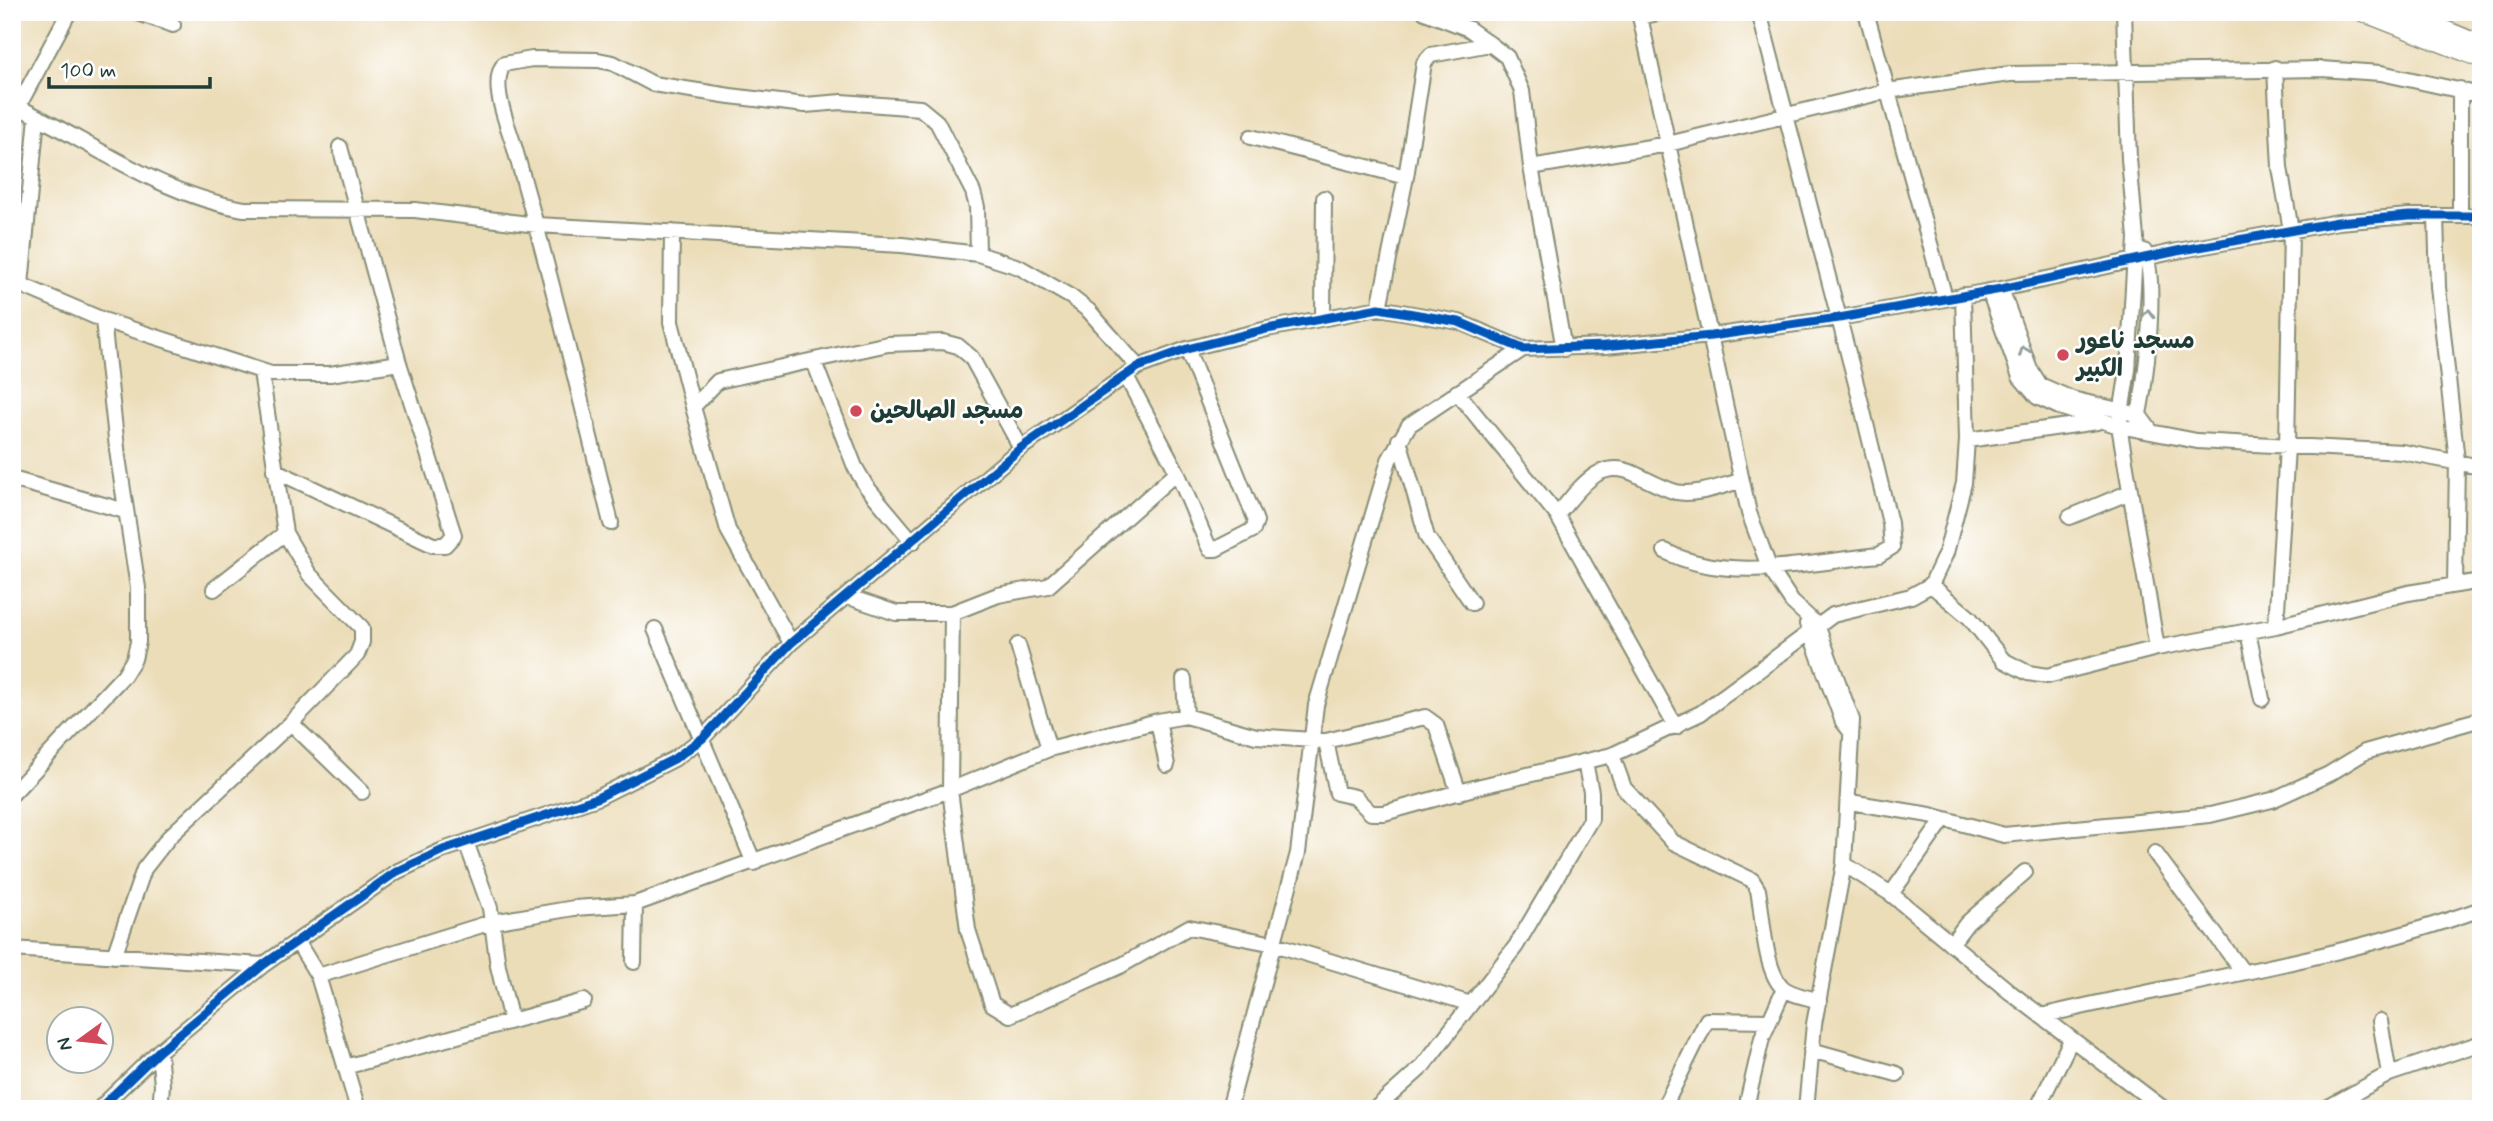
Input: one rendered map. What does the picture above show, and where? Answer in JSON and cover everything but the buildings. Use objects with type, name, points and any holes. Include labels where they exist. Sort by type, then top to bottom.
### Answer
[{"type":"main road","points":[[2363,12],[2481,58]]},
{"type":"main road","points":[[2401,12],[2481,45]]},
{"type":"street","points":[[69,12],[15,106],[180,192],[217,205],[264,211],[415,210],[537,225],[672,232],[722,238],[902,245],[978,254],[1019,267],[1071,297],[1089,311],[1132,372],[1210,549],[1216,550],[1256,526],[1240,478],[1187,349]]},
{"type":"street","points":[[135,12],[173,25]]},
{"type":"street","points":[[1425,12],[1469,29],[1507,57],[1519,79],[1531,167],[1564,349]]},
{"type":"street","points":[[1662,12],[1640,15],[1740,481],[1769,567],[1811,625],[1847,702],[1852,720],[1850,802],[1844,864],[1811,1050],[1806,1109]]},
{"type":"street","points":[[1665,551],[1697,565],[1769,567],[1879,555],[1892,547],[1890,523],[1759,12]]},
{"type":"street","points":[[1866,12],[1945,298]]},
{"type":"street","points":[[2123,444],[2135,430],[2139,415],[2148,330],[2136,238],[2124,12]]},
{"type":"street","points":[[1379,308],[1427,59],[1440,53],[1490,44]]},
{"type":"street","points":[[611,523],[537,225],[502,101],[499,70],[504,64],[516,60],[598,60],[662,86],[796,104],[872,103],[909,106],[926,112],[937,122],[973,192],[977,207],[978,254]]},
{"type":"street","points":[[1531,167],[1668,144],[1787,113],[1887,91],[2010,74],[2084,71],[2126,74],[2275,68],[2381,73],[2481,95]]},
{"type":"street","points":[[2275,68],[2280,169],[2291,230],[2287,447],[2276,626]]},
{"type":"street","points":[[2459,89],[2460,216]]},
{"type":"street","points":[[37,117],[16,283],[103,320],[261,372],[282,376],[314,376],[399,363]]},
{"type":"street","points":[[1251,137],[1406,177]]},
{"type":"street","points":[[274,470],[433,545],[445,545],[451,541],[454,529],[399,363],[340,147]]},
{"type":"street","points":[[1323,318],[1324,198]]},
{"type":"street","points":[[2436,216],[2438,288],[2456,461],[2455,585]]},
{"type":"street","points":[[99,1109],[159,1051],[263,965],[396,872],[418,860],[559,812],[633,782],[674,759],[703,738],[791,643],[849,597],[1021,448],[1132,372],[1187,349],[1379,308],[1459,322],[1523,349],[1564,349],[1711,336],[1839,318],[1995,290],[2291,230],[2372,218],[2481,216]]},
{"type":"street","points":[[672,232],[671,322],[728,530],[791,643]]},
{"type":"street","points":[[2140,260],[2119,426],[2157,648]]},
{"type":"street","points":[[1995,290],[2012,359],[2025,385],[2044,401],[2119,426],[2197,441],[2402,452],[2481,467]]},
{"type":"street","points":[[1995,290],[2030,369],[2040,385],[2056,394],[2139,415],[2150,430]]},
{"type":"street","points":[[1325,741],[1337,793],[1355,797],[1371,813],[1384,813],[1585,762],[1612,755],[1676,727],[1752,677],[1811,625],[1845,610],[1911,596],[1931,585],[1946,553],[1960,505],[1967,440],[1963,295]]},
{"type":"street","points":[[12,794],[124,675],[134,659],[140,625],[138,588],[125,511],[103,320]]},
{"type":"street","points":[[693,407],[718,381],[888,344],[943,342],[958,346],[971,357],[1021,448]]},
{"type":"street","points":[[1229,1109],[1298,853],[1309,740],[1316,705],[1381,485],[1399,440],[1409,425],[1523,349]]},
{"type":"street","points":[[814,362],[855,467],[866,486],[913,542]]},
{"type":"street","points":[[114,956],[144,869],[169,837],[291,723],[357,655],[362,642],[362,628],[358,622],[309,574],[285,533],[261,372]]},
{"type":"street","points":[[1457,392],[1557,515],[1676,727]]},
{"type":"street","points":[[1967,440],[2103,421]]},
{"type":"street","points":[[1399,440],[1427,537],[1472,603]]},
{"type":"street","points":[[1557,515],[1594,474],[1604,469],[1627,470],[1668,489],[1684,493],[1740,481]]},
{"type":"street","points":[[849,597],[897,613],[952,613],[998,595],[1048,586],[1177,472]]},
{"type":"street","points":[[12,479],[125,511]]},
{"type":"street","points":[[2070,517],[2130,492]]},
{"type":"street","points":[[214,589],[285,533]]},
{"type":"street","points":[[1931,585],[1970,618],[2003,660],[2028,673],[2059,675],[2157,648],[2276,626],[2375,600],[2481,581]]},
{"type":"street","points":[[952,613],[950,790],[968,930],[992,1004],[1001,1012],[1010,1015],[1091,980],[1189,928],[1274,944],[1471,1004]]},
{"type":"street","points":[[655,629],[754,863]]},
{"type":"street","points":[[2248,632],[2262,698]]},
{"type":"street","points":[[1018,645],[1049,749]]},
{"type":"street","points":[[1184,679],[1186,716]]},
{"type":"street","points":[[318,976],[492,922],[574,908],[635,904],[950,790],[1049,749],[1186,716],[1256,736],[1325,741],[1425,717],[1436,725],[1459,793]]},
{"type":"street","points":[[1850,802],[1944,819],[2004,835],[2231,812],[2272,800],[2312,783],[2365,752],[2481,719]]},
{"type":"street","points":[[1158,721],[1167,765]]},
{"type":"street","points":[[291,723],[362,792]]},
{"type":"street","points":[[1612,755],[1625,788],[1673,842],[1752,880],[1758,890],[1770,965],[1784,989],[1819,1001]]},
{"type":"street","points":[[1375,1109],[1422,1067],[1517,946],[1587,827],[1592,802],[1585,762]]},
{"type":"street","points":[[1891,894],[1944,819]]},
{"type":"street","points":[[466,842],[485,894],[511,1021]]},
{"type":"street","points":[[2155,853],[2243,972]]},
{"type":"street","points":[[1844,864],[1891,894],[2071,1040],[2164,1109]]},
{"type":"street","points":[[1951,944],[1971,918],[2025,872]]},
{"type":"street","points":[[634,962],[635,904]]},
{"type":"street","points":[[2041,1016],[2409,932],[2481,909]]},
{"type":"street","points":[[298,943],[318,976],[359,1109]]},
{"type":"street","points":[[12,949],[263,965]]},
{"type":"street","points":[[1748,1099],[1756,1058],[1784,989]]},
{"type":"street","points":[[345,1067],[584,1001]]},
{"type":"street","points":[[1663,1109],[1707,1020],[1769,1021]]},
{"type":"street","points":[[2380,1021],[2389,1074]]},
{"type":"street","points":[[2037,1109],[2071,1040]]},
{"type":"street","points":[[2325,1109],[2389,1074],[2481,1044]]},
{"type":"street","points":[[1811,1050],[1897,1074]]},
{"type":"street","points":[[159,1051],[162,1085],[160,1109]]},
{"type":"cycle path","points":[[99,1109],[159,1051],[263,965],[396,872],[443,850],[597,798],[674,759],[703,738],[791,643],[1021,448],[1138,367],[1187,349],[1267,329],[1379,308],[1459,322],[1523,349],[1605,346],[1711,336],[1839,318],[2001,289],[2177,251],[2338,222],[2409,216],[2481,216]]},
{"type":"place","name":"مسجد ناعور الكبير","points":[[2063,355]]},
{"type":"place","name":"مسجد الصالحين","points":[[856,411]]}]
